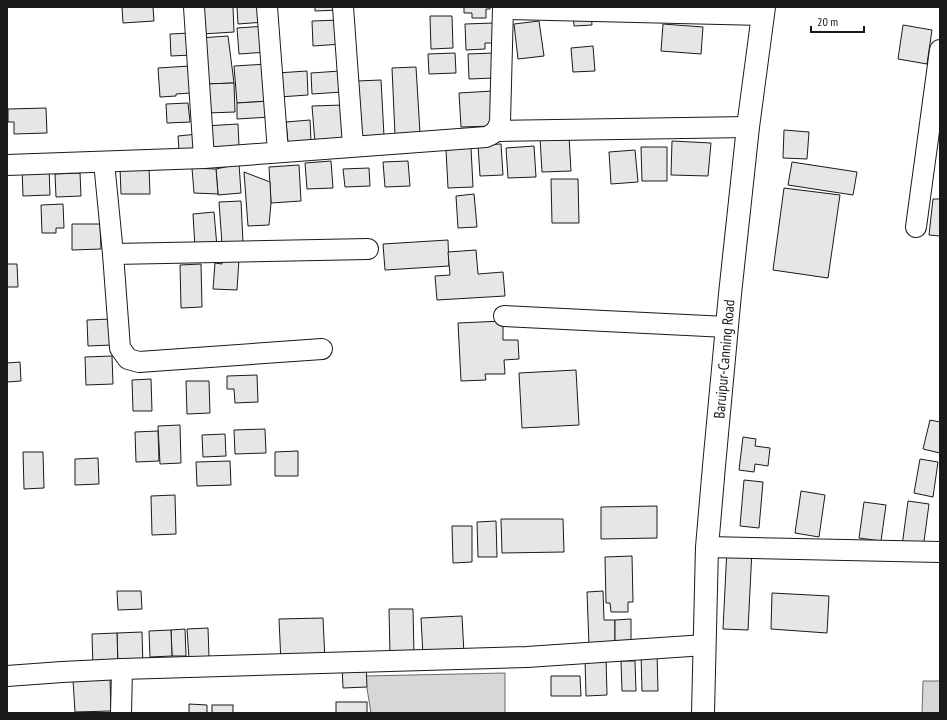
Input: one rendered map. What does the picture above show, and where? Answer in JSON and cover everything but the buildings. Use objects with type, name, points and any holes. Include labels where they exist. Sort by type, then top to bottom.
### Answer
[{"type":"main road","name":"Baruipur-Canning Road","points":[[703,713],[707,547],[727,326],[748,127],[763,11]]},
{"type":"street","points":[[194,7],[204,158]]},
{"type":"street","points":[[267,7],[278,152]]},
{"type":"street","points":[[343,7],[353,146]]},
{"type":"street","points":[[7,166],[204,158],[486,137],[497,131],[500,122],[503,8],[763,11]]},
{"type":"street","points":[[916,227],[940,50]]},
{"type":"street","points":[[497,131],[748,127]]},
{"type":"street","points":[[104,162],[120,348],[128,359],[139,362],[322,349]]},
{"type":"street","points":[[113,254],[368,249]]},
{"type":"street","points":[[504,316],[727,326]]},
{"type":"street","points":[[707,547],[940,552]]},
{"type":"street","points":[[7,676],[122,669],[527,657],[705,645]]},
{"type":"street","points":[[121,713],[122,669]]},
{"type":"shaded area","points":[[505,673],[505,713],[371,713],[365,676]]},
{"type":"shaded area","points":[[923,681],[940,681],[940,713],[922,713]]}]
